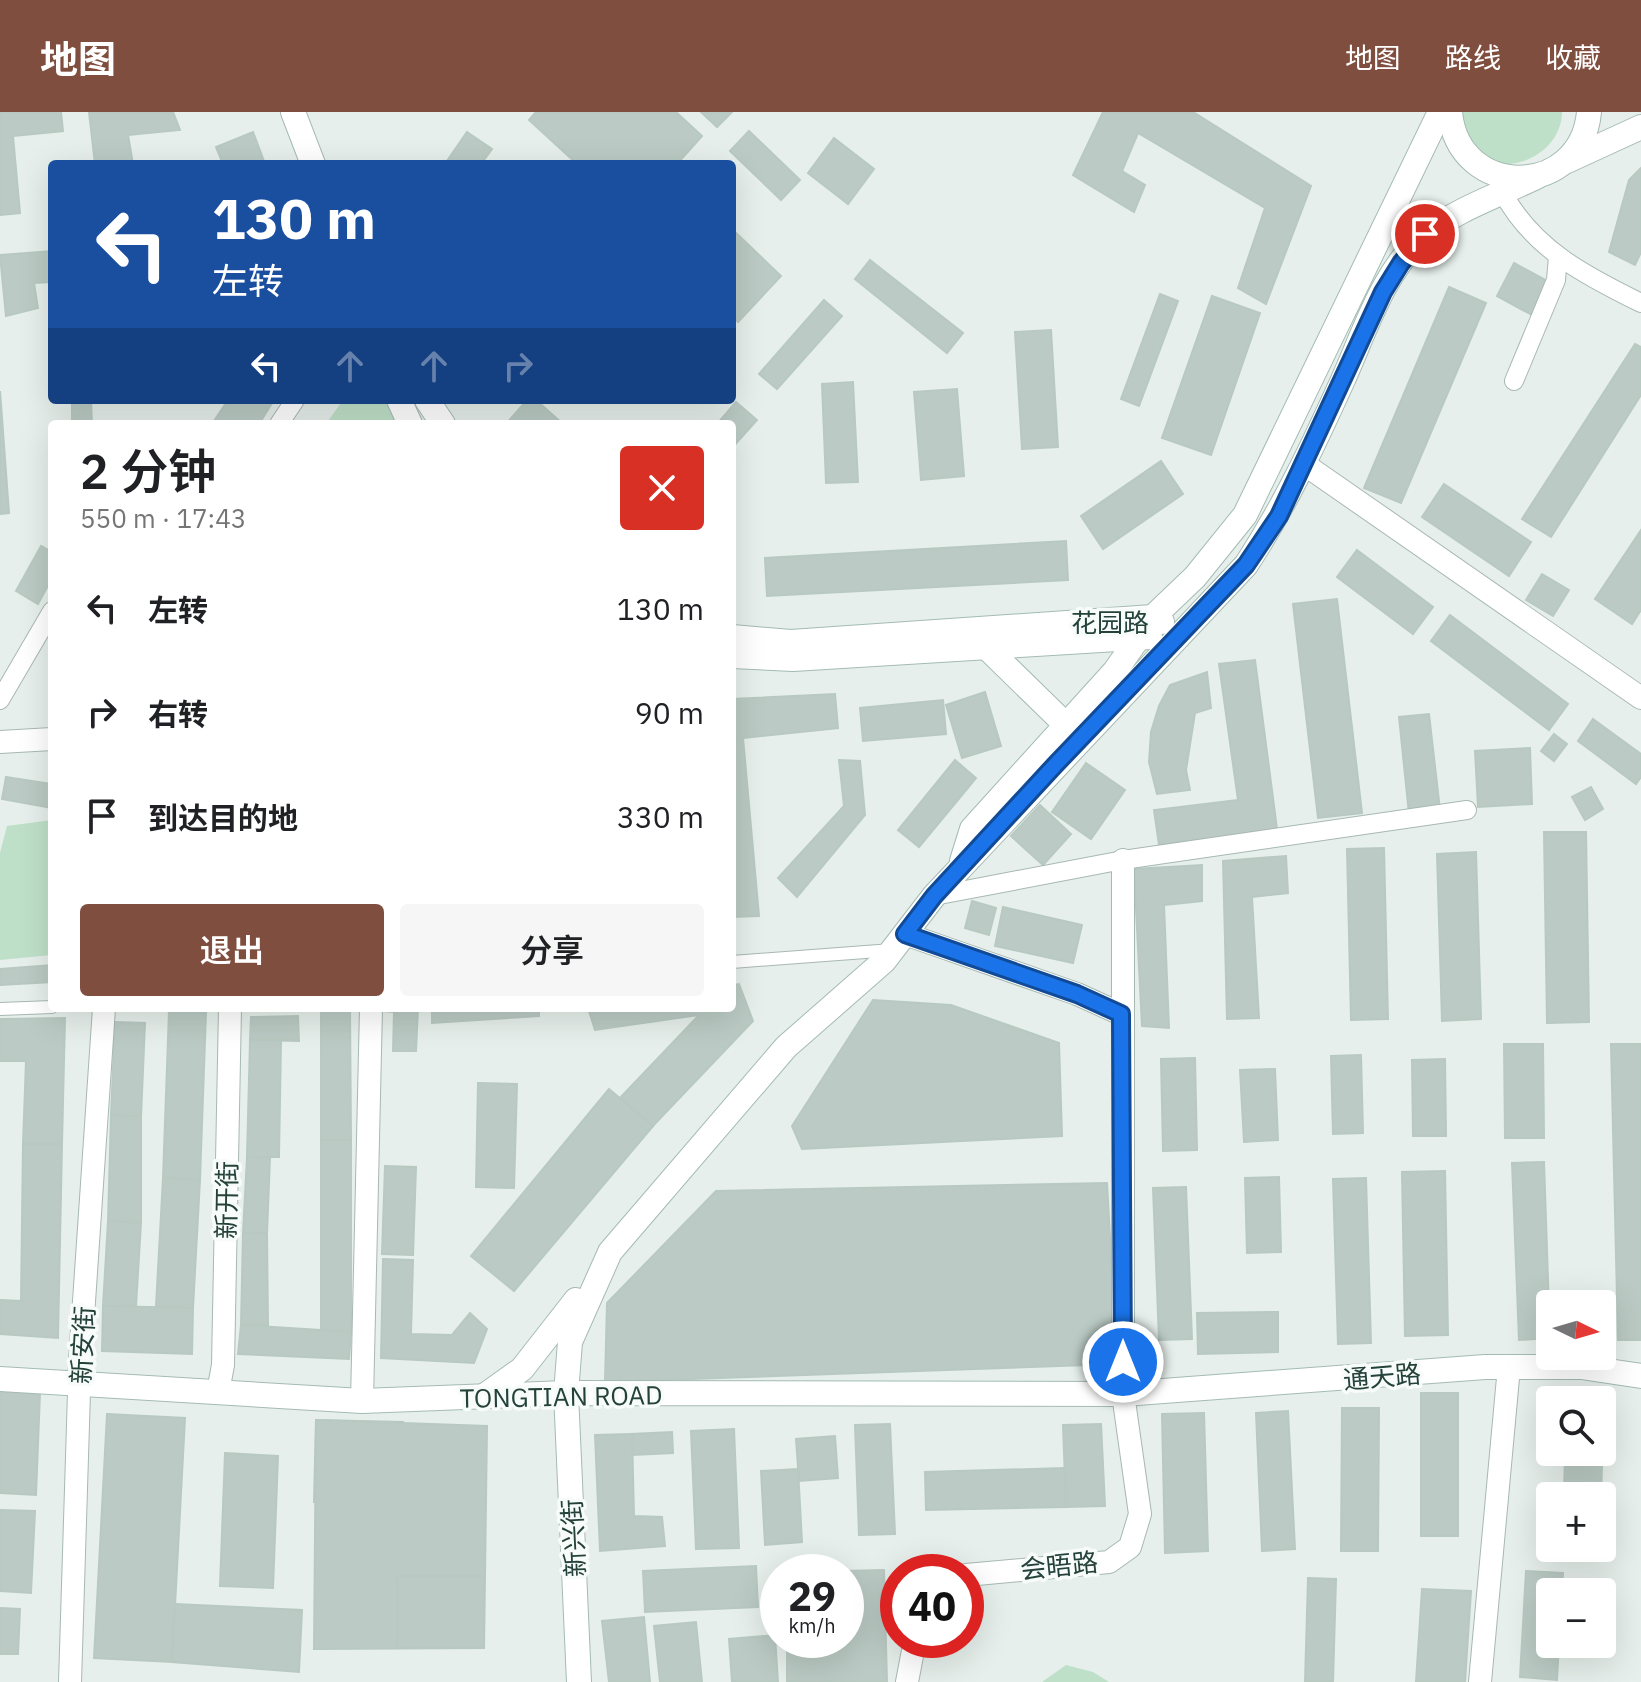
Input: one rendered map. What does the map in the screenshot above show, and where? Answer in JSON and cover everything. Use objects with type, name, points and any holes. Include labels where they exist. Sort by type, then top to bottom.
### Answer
[{"type":"main road","points":[[293,112],[311,160]]},
{"type":"main road","points":[[312,112],[329,160]]},
{"type":"main road","points":[[1562,164],[1583,137],[1589,112]]},
{"type":"main road","points":[[961,867],[972,829],[1115,671],[1153,617],[1195,577],[1245,515],[1439,118],[1464,152],[1485,170],[1511,178],[1538,176]]},
{"type":"main road","points":[[484,1396],[522,1369],[553,1334],[610,1252],[786,1047],[899,942],[934,896],[1246,565],[1279,516],[1383,292],[1401,263],[1425,234],[1641,127]]},
{"type":"main road","name":"花园路","points":[[736,637],[791,642],[1153,617],[1180,635]]},
{"type":"main road","name":"花园路","points":[[736,656],[764,659],[1180,635]]},
{"type":"main road","points":[[985,646],[1065,724]]},
{"type":"main road","name":"新兴街","points":[[579,1682],[566,1393],[570,1342],[610,1252]]},
{"type":"main road","name":"通天路","points":[[1123,1394],[1509,1367],[1581,1367],[1641,1376]]},
{"type":"main road","name":"TONGTIAN ROAD","points":[[0,1379],[362,1401],[566,1393],[1123,1394]]},
{"type":"street","points":[[1503,193],[1515,217],[1575,270],[1641,303]]},
{"type":"street","points":[[1514,381],[1556,280],[1558,256]]},
{"type":"street","points":[[1304,464],[1641,698]]},
{"type":"street","points":[[0,700],[48,618]]},
{"type":"street","points":[[736,666],[764,659]]},
{"type":"street","points":[[0,742],[48,739]]},
{"type":"street","points":[[934,896],[1123,860],[1467,810]]},
{"type":"street","name":"会晤路","points":[[984,1573],[1109,1562],[1130,1547],[1140,1514],[1123,1394],[1123,860]]},
{"type":"street","points":[[736,962],[899,942],[1077,994],[1121,1014]]},
{"type":"street","points":[[0,1009],[48,1007]]},
{"type":"street","name":"新安街","points":[[70,1682],[80,1385],[104,1012]]},
{"type":"street","name":"新开街","points":[[218,1392],[223,1365],[230,1012]]},
{"type":"street","points":[[362,1401],[371,1012]]},
{"type":"street","points":[[1480,1682],[1509,1367]]},
{"type":"street","points":[[907,1682],[912,1658]]},
{"type":"green space","points":[[1453,112],[1562,112],[1554,139],[1544,149],[1533,157],[1506,164],[1492,162],[1475,152]]},
{"type":"green space","points":[[340,404],[387,404],[400,420],[329,420]]},
{"type":"green space","points":[[48,821],[48,955],[0,960],[0,853],[7,826]]},
{"type":"green space","points":[[1066,1665],[1093,1672],[1109,1682],[1042,1682]]},
{"type":"building","points":[[0,112],[61,112],[63,131],[13,136],[20,213],[0,215]]},
{"type":"building","points":[[89,112],[173,112],[180,130],[128,135],[132,160],[95,160]]},
{"type":"building","points":[[536,112],[676,112],[702,136],[681,160],[573,160],[529,120]]},
{"type":"building","points":[[701,112],[732,112],[717,127]]},
{"type":"building","points":[[1103,112],[1193,112],[1311,186],[1266,304],[1238,288],[1265,208],[1138,133],[1122,171],[1145,185],[1134,212],[1073,175]]},
{"type":"building","points":[[749,131],[800,180],[781,200],[730,151]]},
{"type":"building","points":[[253,132],[264,160],[221,160],[216,147]]},
{"type":"building","points":[[467,132],[492,149],[484,160],[448,160]]},
{"type":"building","points":[[834,138],[874,169],[848,204],[808,173]]},
{"type":"building","points":[[1641,168],[1641,252],[1635,265],[1609,252],[1629,180]]},
{"type":"building","points":[[736,233],[781,276],[738,322],[736,320]]},
{"type":"building","points":[[48,251],[48,282],[34,283],[38,308],[6,316],[0,255]]},
{"type":"building","points":[[870,260],[963,333],[947,353],[855,279]]},
{"type":"building","points":[[1514,263],[1549,282],[1532,315],[1497,296]]},
{"type":"building","points":[[1449,287],[1486,303],[1401,503],[1364,488]]},
{"type":"building","points":[[1160,294],[1178,301],[1139,406],[1121,399]]},
{"type":"building","points":[[1212,296],[1260,313],[1211,455],[1162,438]]},
{"type":"building","points":[[824,300],[842,316],[777,389],[759,374]]},
{"type":"building","points":[[1051,330],[1058,447],[1022,449],[1015,332]]},
{"type":"building","points":[[1635,344],[1641,347],[1641,395],[1551,537],[1522,519]]},
{"type":"building","points":[[853,382],[858,482],[826,483],[822,384]]},
{"type":"building","points":[[957,389],[964,476],[921,480],[914,392]]},
{"type":"building","points":[[0,391],[9,513],[0,514]]},
{"type":"building","points":[[736,402],[757,420],[736,444],[736,420],[720,420]]},
{"type":"building","points":[[72,404],[91,404],[92,420],[72,420]]},
{"type":"building","points":[[225,404],[272,404],[262,420],[215,420]]},
{"type":"building","points":[[524,404],[540,404],[558,420],[510,420]]},
{"type":"building","points":[[1161,461],[1183,494],[1103,549],[1081,516]]},
{"type":"building","points":[[1444,484],[1531,542],[1509,576],[1422,517]]},
{"type":"building","points":[[1641,530],[1641,610],[1632,624],[1595,599]]},
{"type":"building","points":[[1066,541],[1068,580],[767,596],[765,558]]},
{"type":"building","points":[[41,546],[48,550],[48,585],[38,604],[16,591]]},
{"type":"building","points":[[1357,550],[1433,607],[1413,634],[1337,577]]},
{"type":"building","points":[[1542,574],[1569,590],[1553,616],[1526,600]]},
{"type":"building","points":[[1337,599],[1362,813],[1318,818],[1293,604]]},
{"type":"building","points":[[1450,615],[1568,704],[1549,730],[1431,641]]},
{"type":"building","points":[[1255,660],[1277,829],[1159,845],[1154,810],[1238,800],[1219,664]]},
{"type":"building","points":[[1207,672],[1211,708],[1195,713],[1186,770],[1190,790],[1157,794],[1149,762],[1151,732],[1159,706],[1170,685]]},
{"type":"building","points":[[985,692],[1001,746],[962,758],[946,705]]},
{"type":"building","points":[[835,694],[838,728],[743,738],[759,916],[736,917],[736,699]]},
{"type":"building","points":[[943,700],[946,734],[863,741],[860,708]]},
{"type":"building","points":[[1429,714],[1440,810],[1409,814],[1399,717]]},
{"type":"building","points":[[1593,719],[1641,754],[1641,777],[1636,784],[1578,741]]},
{"type":"building","points":[[1554,734],[1567,744],[1554,761],[1541,751]]},
{"type":"building","points":[[1530,748],[1532,804],[1478,807],[1475,751]]},
{"type":"building","points":[[839,760],[860,761],[865,815],[797,897],[778,878],[844,806]]},
{"type":"building","points":[[955,760],[976,778],[919,847],[898,830]]},
{"type":"building","points":[[1086,763],[1125,790],[1091,839],[1052,812]]},
{"type":"building","points":[[6,777],[48,783],[48,807],[2,799]]},
{"type":"building","points":[[1591,787],[1603,809],[1585,820],[1572,797]]},
{"type":"building","points":[[1040,805],[1071,834],[1043,865],[1011,836]]},
{"type":"building","points":[[1544,832],[1586,832],[1589,1022],[1547,1023]]},
{"type":"building","points":[[1384,848],[1388,1019],[1351,1020],[1347,849]]},
{"type":"building","points":[[1476,852],[1481,1019],[1442,1021],[1437,854]]},
{"type":"building","points":[[1286,856],[1288,893],[1252,897],[1259,1018],[1227,1019],[1223,861]]},
{"type":"building","points":[[1202,865],[1202,901],[1164,905],[1169,1028],[1142,1026],[1134,869]]},
{"type":"building","points":[[972,901],[996,908],[989,935],[965,928]]},
{"type":"building","points":[[1003,907],[1082,925],[1073,963],[995,946]]},
{"type":"building","points":[[48,965],[48,982],[0,985],[0,969]]},
{"type":"building","points":[[736,984],[739,984],[753,1021],[653,1126],[620,1098],[699,1015],[595,1030],[589,1012],[736,1012]]},
{"type":"building","points":[[873,1000],[951,1005],[1059,1043],[1062,1136],[802,1149],[792,1126]]},
{"type":"building","points":[[169,1012],[206,1012],[200,1180],[163,1178]]},
{"type":"building","points":[[321,1012],[350,1012],[351,1140],[321,1140]]},
{"type":"building","points":[[394,1012],[418,1012],[416,1051],[393,1051]]},
{"type":"building","points":[[432,1012],[539,1012],[539,1016],[432,1023]]},
{"type":"building","points":[[298,1016],[299,1041],[250,1040],[251,1017]]},
{"type":"building","points":[[65,1018],[62,1144],[23,1144],[26,1061],[0,1061],[0,1019]]},
{"type":"building","points":[[115,1022],[145,1023],[141,1117],[111,1115]]},
{"type":"building","points":[[250,1040],[281,1040],[279,1157],[247,1157]]},
{"type":"building","points":[[1504,1044],[1543,1044],[1544,1138],[1505,1138]]},
{"type":"building","points":[[1611,1044],[1641,1044],[1641,1340],[1618,1340]]},
{"type":"building","points":[[1361,1055],[1363,1133],[1333,1134],[1331,1056]]},
{"type":"building","points":[[1195,1058],[1197,1150],[1163,1151],[1161,1059]]},
{"type":"building","points":[[1445,1059],[1446,1136],[1413,1136],[1412,1060]]},
{"type":"building","points":[[1275,1069],[1278,1140],[1244,1142],[1240,1070]]},
{"type":"building","points":[[478,1083],[517,1084],[514,1188],[476,1187]]},
{"type":"building","points":[[609,1089],[653,1126],[514,1291],[471,1256]]},
{"type":"building","points":[[111,1115],[141,1117],[141,1223],[108,1221]]},
{"type":"building","points":[[321,1140],[351,1140],[351,1332],[321,1330]]},
{"type":"building","points":[[23,1144],[62,1144],[58,1338],[0,1334],[0,1300],[21,1301]]},
{"type":"building","points":[[247,1157],[270,1157],[267,1234],[243,1233]]},
{"type":"building","points":[[1544,1162],[1548,1290],[1536,1290],[1536,1339],[1519,1340],[1512,1163]]},
{"type":"building","points":[[385,1166],[416,1167],[413,1255],[382,1254]]},
{"type":"building","points":[[1445,1171],[1448,1335],[1405,1336],[1402,1172]]},
{"type":"building","points":[[1279,1177],[1281,1252],[1247,1253],[1245,1178]]},
{"type":"building","points":[[163,1178],[200,1180],[193,1308],[156,1306]]},
{"type":"building","points":[[1366,1178],[1371,1343],[1338,1344],[1333,1179]]},
{"type":"building","points":[[1107,1183],[1117,1364],[605,1382],[607,1303],[716,1191]]},
{"type":"building","points":[[1186,1187],[1192,1339],[1159,1340],[1153,1188]]},
{"type":"building","points":[[108,1221],[141,1223],[136,1306],[103,1306]]},
{"type":"building","points":[[243,1233],[267,1234],[268,1325],[241,1325]]},
{"type":"building","points":[[383,1259],[413,1260],[411,1334],[452,1335],[470,1313],[487,1329],[474,1363],[381,1358]]},
{"type":"building","points":[[103,1306],[193,1308],[192,1354],[102,1351]]},
{"type":"building","points":[[1278,1312],[1278,1352],[1198,1354],[1197,1313]]},
{"type":"building","points":[[241,1325],[351,1332],[349,1359],[238,1354]]},
{"type":"building","points":[[0,1391],[40,1393],[36,1495],[0,1493]]},
{"type":"building","points":[[1421,1393],[1458,1393],[1458,1536],[1421,1536]]},
{"type":"building","points":[[1342,1408],[1379,1408],[1378,1551],[1341,1551]]},
{"type":"building","points":[[1288,1411],[1295,1549],[1262,1551],[1256,1413]]},
{"type":"building","points":[[1204,1413],[1208,1551],[1165,1553],[1162,1414]]},
{"type":"building","points":[[107,1414],[185,1418],[172,1662],[94,1658]]},
{"type":"building","points":[[316,1420],[403,1422],[402,1503],[314,1502]]},
{"type":"building","points":[[316,1420],[487,1426],[484,1648],[314,1649]]},
{"type":"building","points":[[890,1424],[895,1534],[859,1535],[855,1425]]},
{"type":"building","points":[[1101,1424],[1105,1506],[1066,1507],[1063,1425]]},
{"type":"building","points":[[734,1429],[739,1548],[696,1549],[691,1431]]},
{"type":"building","points":[[672,1432],[673,1453],[632,1455],[631,1434]]},
{"type":"building","points":[[632,1434],[634,1516],[662,1517],[665,1546],[600,1551],[595,1435]]},
{"type":"building","points":[[835,1436],[838,1478],[799,1481],[796,1439]]},
{"type":"building","points":[[225,1453],[278,1456],[273,1588],[220,1586]]},
{"type":"building","points":[[1565,1466],[1602,1466],[1601,1482],[1564,1482]]},
{"type":"building","points":[[1065,1468],[1066,1507],[926,1510],[925,1472]]},
{"type":"building","points":[[798,1469],[802,1542],[765,1545],[761,1471]]},
{"type":"building","points":[[0,1510],[35,1511],[31,1593],[0,1591]]},
{"type":"building","points":[[756,1566],[758,1607],[645,1612],[643,1571]]},
{"type":"building","points":[[864,1570],[880,1570],[880,1658],[886,1658],[887,1682],[787,1682],[787,1658],[864,1658]]},
{"type":"building","points":[[1526,1571],[1563,1573],[1563,1578],[1536,1578],[1536,1658],[1558,1658],[1557,1680],[1520,1677]]},
{"type":"building","points":[[397,1576],[484,1576],[484,1648],[397,1648]]},
{"type":"building","points":[[1308,1578],[1336,1579],[1333,1682],[1305,1682]]},
{"type":"building","points":[[1422,1589],[1471,1591],[1465,1682],[1416,1682]]},
{"type":"building","points":[[175,1604],[302,1610],[299,1672],[172,1662]]},
{"type":"building","points":[[0,1608],[20,1609],[18,1654],[0,1654]]},
{"type":"building","points":[[644,1617],[650,1682],[609,1682],[602,1621]]},
{"type":"building","points":[[696,1622],[702,1682],[660,1682],[654,1626]]},
{"type":"building","points":[[760,1636],[760,1658],[776,1658],[778,1682],[732,1682],[729,1639]]},
{"type":"route","points":[[1123,1362],[1121,1014],[1077,994],[905,934],[934,896],[1055,765],[1246,565],[1279,516],[1383,292],[1401,263],[1425,234]]}]
